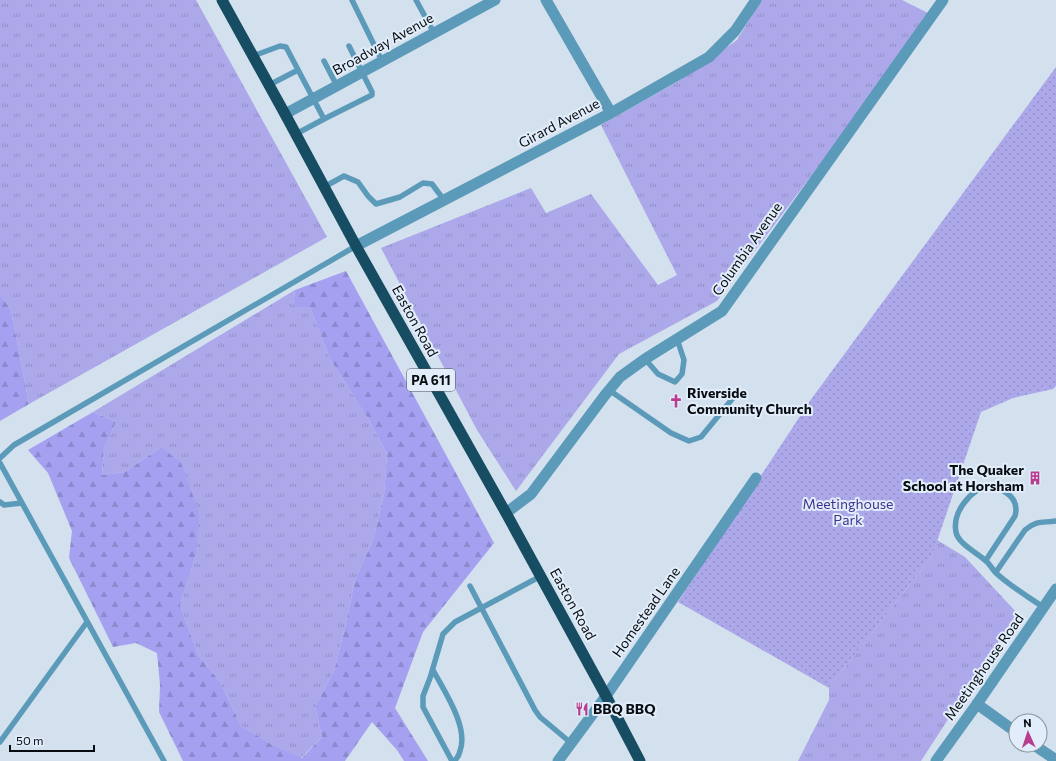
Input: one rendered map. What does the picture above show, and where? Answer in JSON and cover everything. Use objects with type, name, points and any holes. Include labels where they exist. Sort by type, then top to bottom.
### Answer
[{"type":"highway","name":"Easton Road","points":[[222,0],[286,114],[356,246],[541,576],[640,761]]},
{"type":"street","name":"Broadway Avenue","points":[[286,114],[495,0]]},
{"type":"street","points":[[546,0],[611,113]]},
{"type":"street","name":"Girard Avenue","points":[[356,246],[611,113],[709,58],[735,31],[756,0]]},
{"type":"street","name":"Columbia Avenue","points":[[506,513],[531,494],[620,377],[645,359],[722,311],[943,0]]},
{"type":"street","name":"Homestead Lane","points":[[558,761],[606,696],[756,478]]},
{"type":"street","name":"Meetinghouse Road","points":[[936,761],[1056,589]]},
{"type":"street","points":[[977,704],[1008,726]]},
{"type":"street","points":[[1046,753],[1056,760]]},
{"type":"lane","points":[[352,0],[382,61]]},
{"type":"lane","points":[[416,0],[434,33]]},
{"type":"lane","points":[[253,56],[280,46],[286,47],[324,119]]},
{"type":"lane","points":[[296,134],[372,95],[372,92],[349,46]]},
{"type":"lane","points":[[324,61],[337,86]]},
{"type":"lane","points":[[269,85],[298,70]]},
{"type":"lane","points":[[324,187],[344,176],[358,182],[376,204],[400,197],[422,183],[432,184],[444,200]]},
{"type":"lane","points":[[0,458],[14,444],[356,246]]},
{"type":"lane","points":[[645,359],[658,374],[675,382],[682,374],[684,360],[677,339]]},
{"type":"lane","points":[[609,390],[671,433],[689,441],[701,437],[733,398]]},
{"type":"lane","points":[[0,463],[164,761]]},
{"type":"lane","points":[[986,560],[1015,516],[1017,509],[1015,502],[1007,493],[995,488],[983,487],[971,494],[963,504],[956,518],[956,532],[958,537],[962,542],[986,560],[996,572],[1014,588],[1043,607]]},
{"type":"lane","points":[[0,502],[4,505],[22,503]]},
{"type":"lane","points":[[996,572],[1024,530],[1029,525],[1040,522],[1056,521]]},
{"type":"lane","points":[[432,670],[453,707],[462,732],[462,748],[458,758],[453,761],[423,707],[423,696],[443,634],[455,622],[541,576]]},
{"type":"lane","points":[[470,586],[535,710],[540,717],[571,743]]},
{"type":"lane","points":[[0,742],[87,622]]},
{"type":"green space","points":[[0,0],[196,0],[327,237],[29,404],[11,310],[0,294]]},
{"type":"green space","points":[[761,0],[902,0],[932,15],[717,301],[619,354],[516,491],[477,430],[381,248],[531,188],[546,213],[591,194],[658,285],[677,275],[601,125],[675,83],[737,40]]},
{"type":"green space","name":"Meetinghouse Park","points":[[1056,67],[1056,386],[1053,389],[1013,398],[981,412],[932,556],[829,688],[678,602],[812,398]]},
{"type":"green space","points":[[346,271],[494,543],[423,632],[395,708],[428,761],[404,761],[397,750],[372,722],[345,761],[183,761],[159,712],[160,685],[157,653],[136,643],[113,647],[69,558],[72,531],[48,473],[28,450],[93,412],[116,422],[104,448],[102,475],[125,472],[161,447],[181,463],[199,512],[196,555],[180,605],[198,655],[221,683],[241,726],[271,744],[302,758],[322,737],[315,707],[334,671],[355,580],[373,540],[384,494],[387,454],[369,420],[330,359],[310,307],[293,307],[295,290]]},
{"type":"green space","points":[[295,290],[293,307],[310,307],[330,359],[369,420],[387,454],[384,494],[373,540],[355,580],[334,671],[315,707],[322,737],[301,758],[271,744],[241,726],[221,683],[198,655],[180,605],[196,555],[161,447],[125,472],[102,475],[104,448],[116,422],[93,412]]},
{"type":"green space","points":[[0,294],[11,310],[29,404],[0,421]]},
{"type":"green space","points":[[937,540],[965,557],[1017,613],[921,761],[798,761],[829,700],[829,688],[932,556]]},
{"type":"place","name":"Riverside Community Church","points":[[676,401]]},
{"type":"place","name":"The Quaker School at Horsham","points":[[1035,478]]},
{"type":"place","name":"BBQ BBQ","points":[[582,709]]}]
